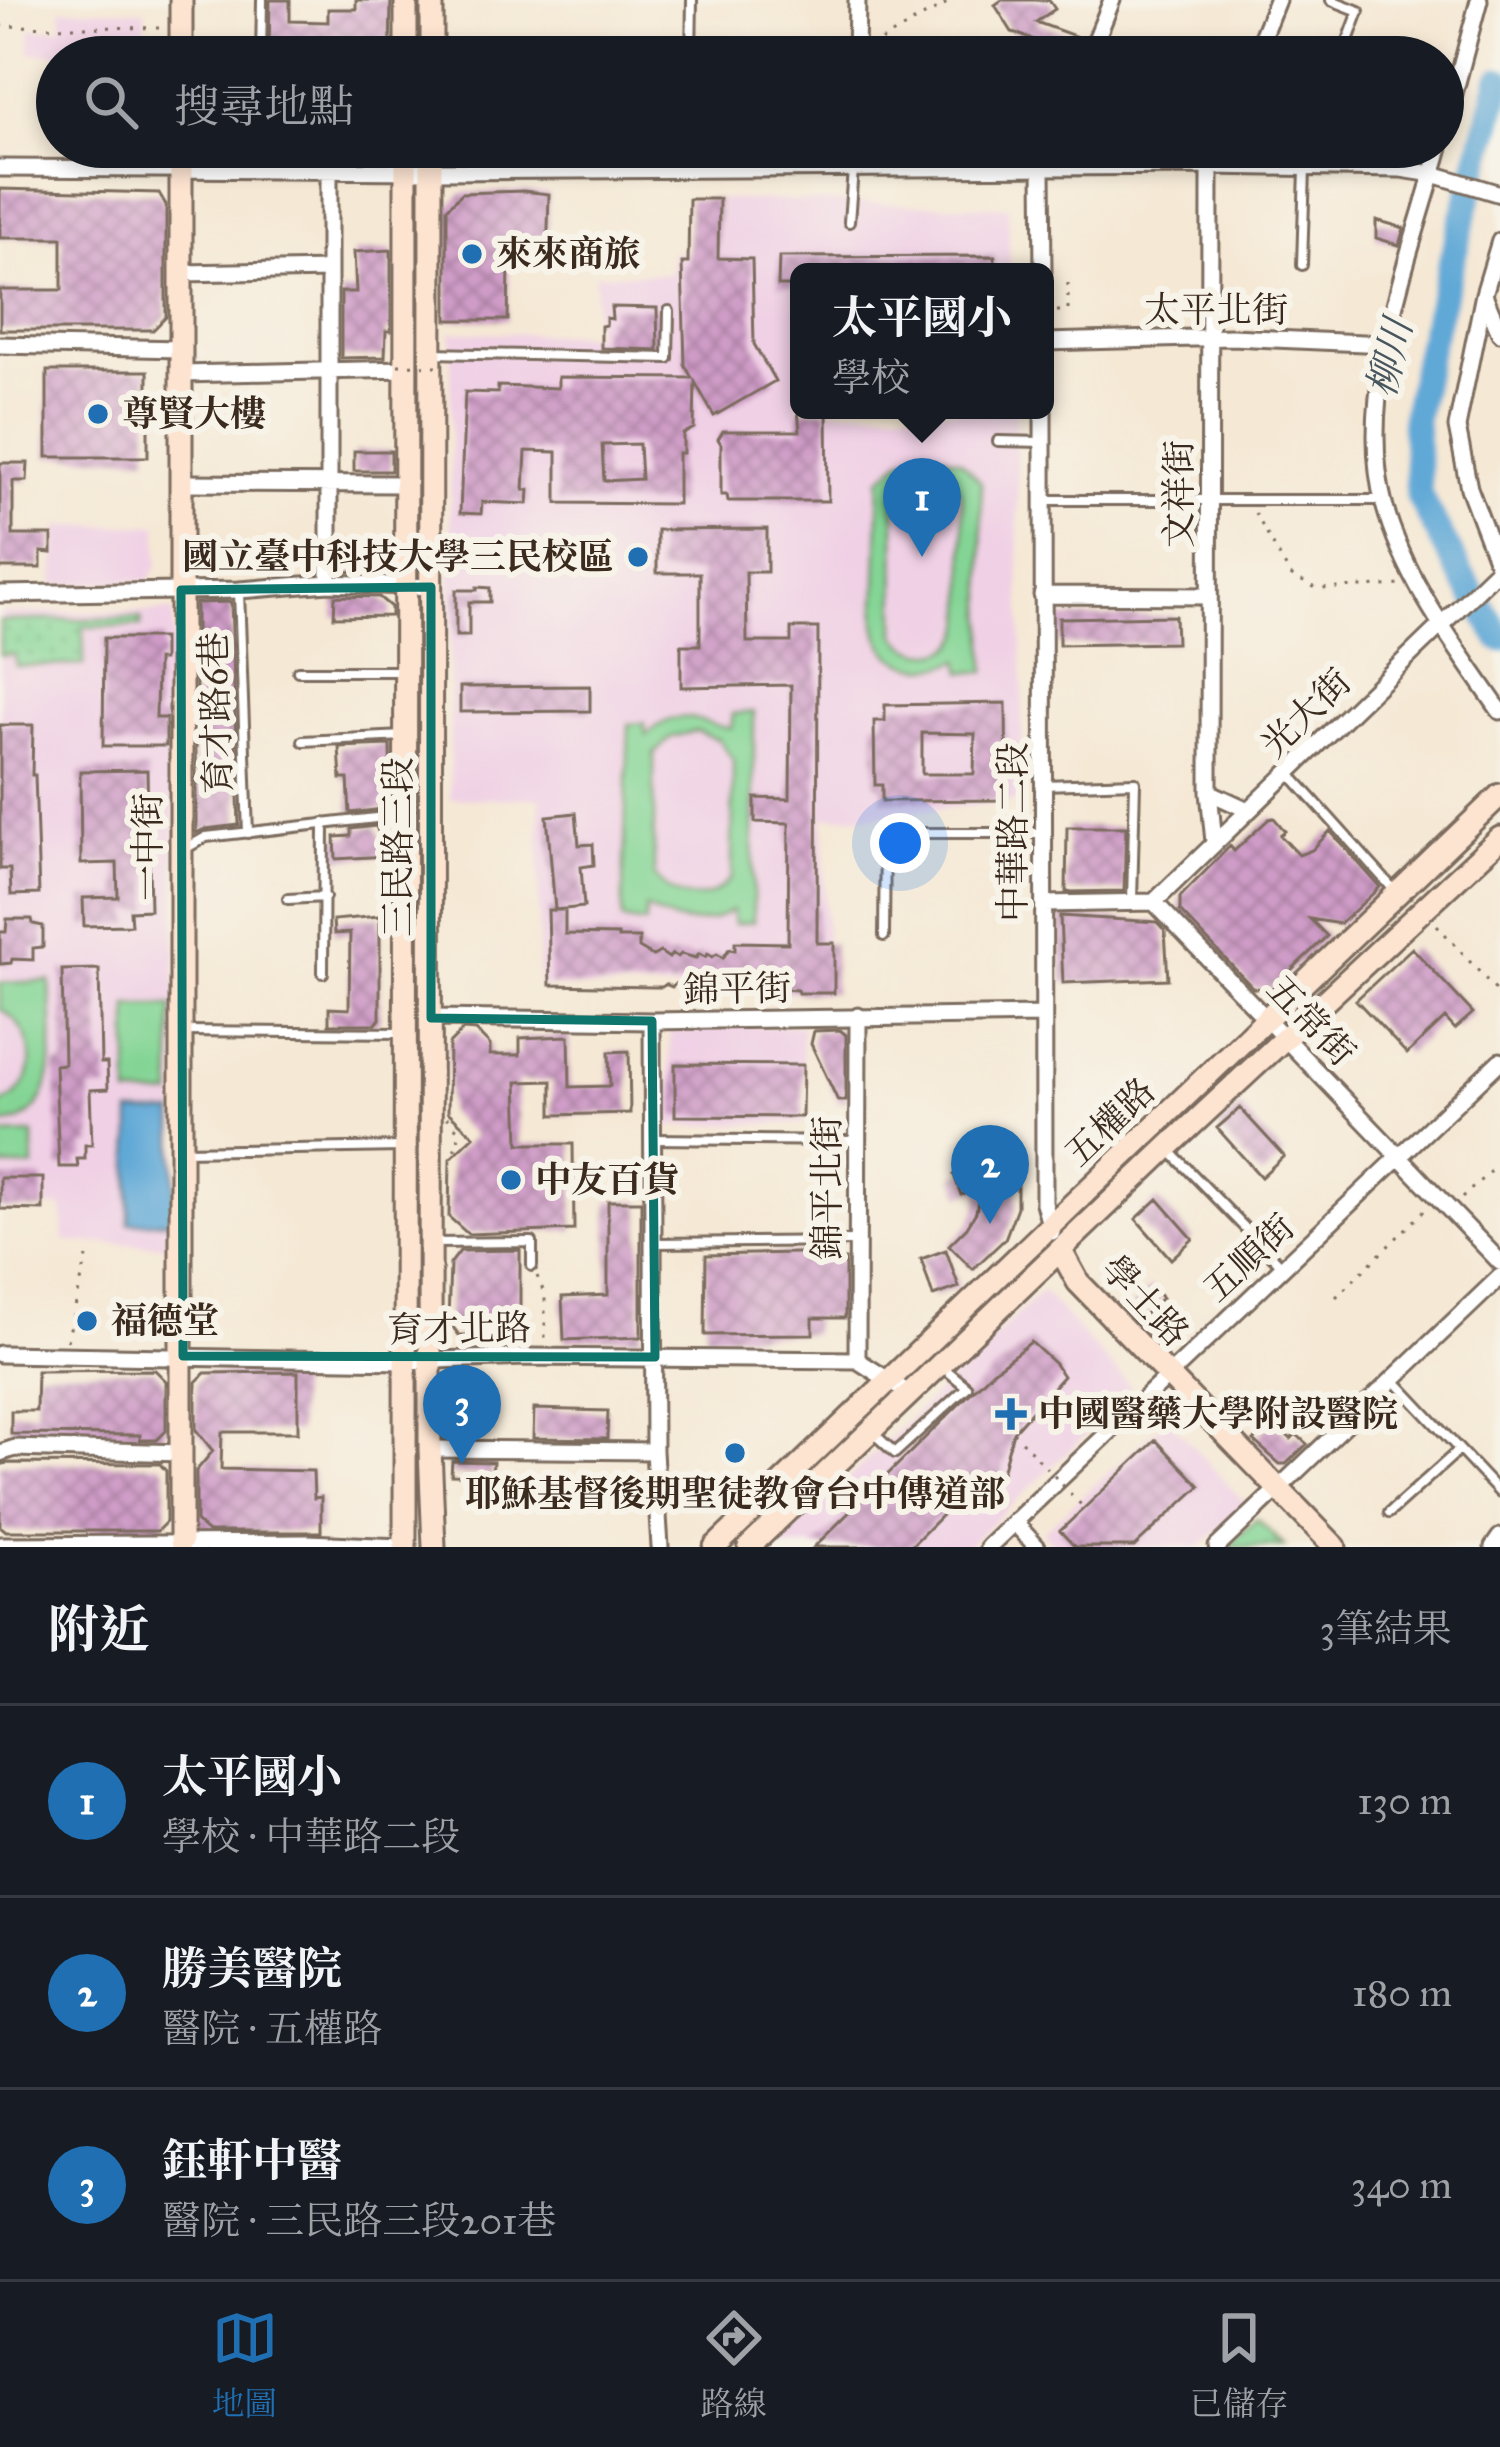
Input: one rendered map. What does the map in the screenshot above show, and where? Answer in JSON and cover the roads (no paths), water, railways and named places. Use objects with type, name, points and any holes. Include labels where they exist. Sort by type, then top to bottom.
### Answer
[{"type":"main road","points":[[182,0],[182,36]]},
{"type":"main road","points":[[406,0],[406,36]]},
{"type":"main road","points":[[432,0],[432,36]]},
{"type":"main road","name":"一中街","points":[[182,168],[182,1545]]},
{"type":"main road","name":"三民路三段","points":[[431,168],[435,359],[430,1449],[434,1547]]},
{"type":"main road","name":"三民路三段","points":[[403,1547],[406,171]]},
{"type":"main road","name":"五權路","points":[[715,1547],[1500,795]]},
{"type":"main road","name":"五權路","points":[[748,1547],[1500,838]]},
{"type":"main road","name":"學士路","points":[[1061,1251],[1078,1282],[1335,1547]]},
{"type":"street","points":[[856,36],[857,0]]},
{"type":"street","points":[[1097,36],[1112,0]]},
{"type":"street","points":[[1262,36],[1277,0]]},
{"type":"street","points":[[1464,48],[1479,0]]},
{"type":"street","points":[[0,168],[36,166]]},
{"type":"street","points":[[247,168],[431,172],[1126,168]]},
{"type":"street","name":"文祥街","points":[[1210,168],[1209,791],[1214,842]]},
{"type":"street","points":[[1353,168],[1433,174],[1497,193]]},
{"type":"street","points":[[1435,168],[1386,344],[1376,422],[1383,500],[1418,584],[1500,711]]},
{"type":"street","points":[[329,170],[329,584]]},
{"type":"street","points":[[1042,170],[1043,263]]},
{"type":"street","points":[[1497,571],[1468,488],[1457,427],[1484,294],[1500,241]]},
{"type":"street","points":[[183,272],[328,270]]},
{"type":"street","points":[[1484,294],[1500,333]]},
{"type":"street","name":"太平北街","points":[[1054,342],[1209,338],[1386,344]]},
{"type":"street","points":[[0,345],[181,349]]},
{"type":"street","points":[[181,374],[402,367]]},
{"type":"street","name":"中華路二段","points":[[1043,419],[1044,1203],[1061,1251]]},
{"type":"street","points":[[182,484],[406,484]]},
{"type":"street","name":"光大街","points":[[1154,902],[1497,571]]},
{"type":"street","points":[[0,594],[329,584],[431,587]]},
{"type":"street","points":[[1042,595],[1209,596]]},
{"type":"street","points":[[1209,791],[1248,810]]},
{"type":"street","points":[[1044,904],[1154,902]]},
{"type":"street","name":"五常街","points":[[1154,902],[1500,1262]]},
{"type":"street","name":"錦平北街","points":[[857,1360],[858,1016]]},
{"type":"street","name":"錦平街","points":[[431,1018],[652,1021],[1043,1016]]},
{"type":"street","points":[[652,1021],[654,1451],[660,1547]]},
{"type":"street","name":"五順街","points":[[988,1547],[1500,1061]]},
{"type":"street","points":[[1217,1547],[1500,1277]]},
{"type":"street","name":"育才北路","points":[[0,1354],[405,1361],[857,1360]]},
{"type":"street","points":[[857,1360],[910,1394]]},
{"type":"street","points":[[0,1453],[15,1448],[181,1453]]},
{"type":"street","points":[[430,1449],[654,1451]]},
{"type":"street","points":[[1014,1522],[1037,1547]]},
{"type":"street","points":[[1493,1547],[1500,1538]]},
{"type":"street","points":[[0,1545],[403,1547]]},
{"type":"lane","points":[[261,36],[262,0]]},
{"type":"lane","points":[[691,36],[692,0]]},
{"type":"lane","points":[[1331,0],[1359,11],[1350,36]]},
{"type":"lane","points":[[1302,265],[1305,168]]},
{"type":"lane","points":[[849,222],[853,169]]},
{"type":"lane","points":[[435,359],[668,358],[669,311]]},
{"type":"lane","points":[[998,441],[1044,442]]},
{"type":"lane","points":[[1043,500],[1383,500]]},
{"type":"lane","name":"育才路6巷","points":[[238,590],[248,833]]},
{"type":"lane","points":[[298,671],[406,671]]},
{"type":"lane","points":[[303,741],[406,736]]},
{"type":"lane","points":[[1288,772],[1397,893]]},
{"type":"lane","points":[[1043,785],[1135,782],[1132,903]]},
{"type":"lane","points":[[182,850],[206,837],[406,815]]},
{"type":"lane","points":[[323,974],[324,823]]},
{"type":"lane","points":[[884,936],[885,833],[1044,833]]},
{"type":"lane","points":[[287,899],[325,897]]},
{"type":"lane","points":[[182,1030],[404,1033]]},
{"type":"lane","points":[[651,1139],[857,1141]]},
{"type":"lane","points":[[182,1151],[405,1147]]},
{"type":"lane","points":[[1167,1148],[1283,1267]]},
{"type":"lane","points":[[655,1244],[857,1241]]},
{"type":"lane","points":[[432,1243],[532,1242],[532,1266]]},
{"type":"lane","points":[[871,1431],[895,1454],[967,1387],[941,1365]]},
{"type":"lane","points":[[1393,1379],[1500,1493]]},
{"type":"lane","points":[[1389,1514],[1459,1450]]},
{"type":"water","points":[[131,1113],[174,1113],[175,1221],[129,1223]]},
{"type":"waterway","name":"柳川","points":[[1500,81],[1414,419],[1419,496],[1500,638]]},
{"type":"place","name":"來來商旅","points":[[472,254]]},
{"type":"place","name":"尊賢大樓","points":[[98,414]]},
{"type":"place","name":"國立臺中科技大學三民校區","points":[[638,557]]},
{"type":"place","name":"太平國小","points":[[922,557]]},
{"type":"place","name":"中友百貨","points":[[511,1180]]},
{"type":"place","name":"勝美醫院","points":[[990,1224]]},
{"type":"place","name":"福德堂","points":[[87,1321]]},
{"type":"place","name":"中國醫藥大學附設醫院","points":[[1011,1414]]},
{"type":"place","name":"耶穌基督後期聖徒教會台中傳道部","points":[[735,1453]]},
{"type":"place","name":"鈺軒中醫","points":[[462,1464]]}]
